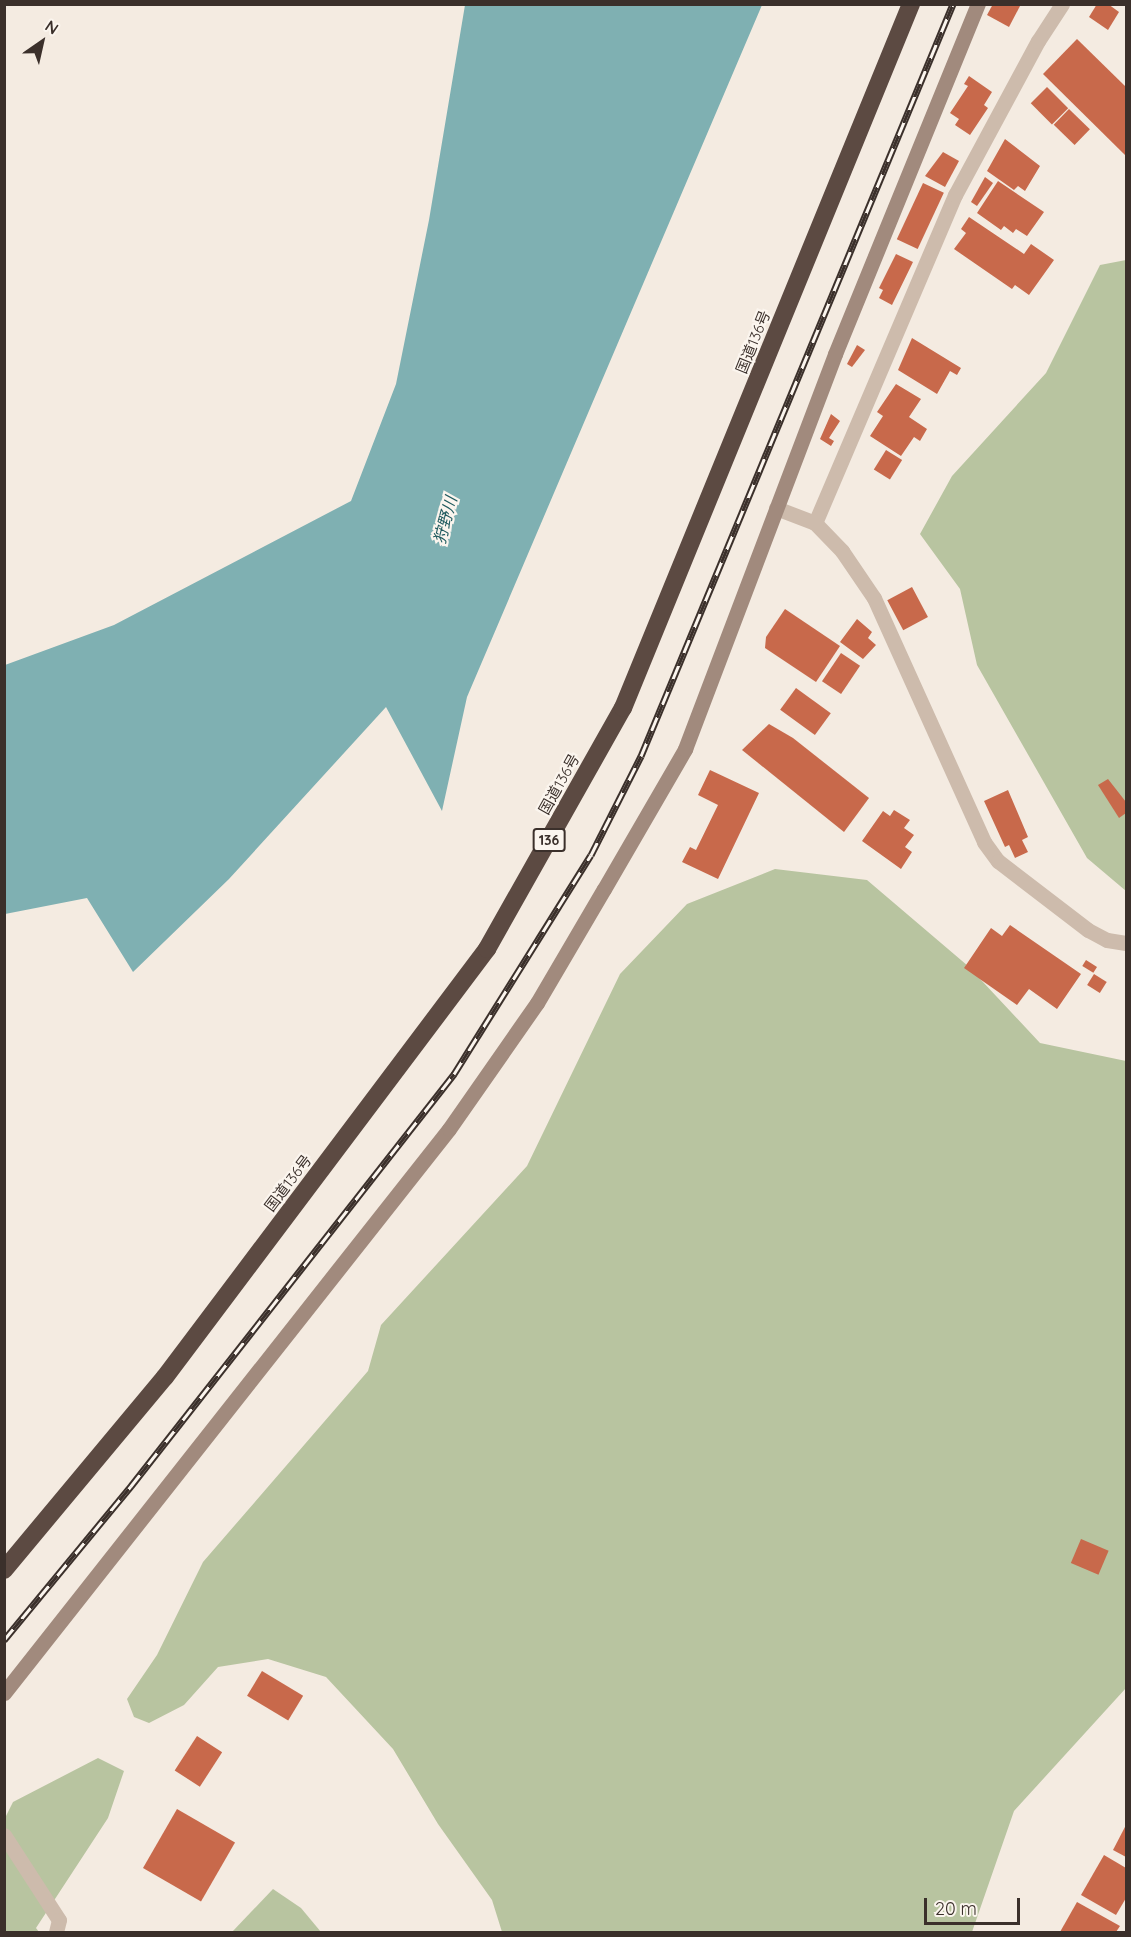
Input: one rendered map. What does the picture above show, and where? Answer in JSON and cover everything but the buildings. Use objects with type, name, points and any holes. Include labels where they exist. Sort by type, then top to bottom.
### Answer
[{"type":"highway","name":"国道136号","points":[[4,1570],[165,1377],[488,949],[623,708],[911,4]]},
{"type":"street","points":[[4,1693],[449,1129],[537,1003],[685,749],[839,343],[978,4]]},
{"type":"street","points":[[815,523],[955,195],[1038,41],[1062,4]]},
{"type":"street","points":[[776,508],[815,523],[842,551],[874,598],[980,834],[998,861],[1088,930],[1107,940],[1126,943]]},
{"type":"street","points":[[4,1835],[59,1920],[56,1932]]},
{"type":"green space","points":[[1126,260],[1126,891],[1087,858],[977,665],[960,589],[920,534],[952,476],[1046,373],[1100,265]]},
{"type":"green space","points":[[775,869],[867,880],[968,966],[1040,1043],[1126,1061],[1126,1688],[1014,1811],[972,1932],[502,1932],[492,1900],[438,1824],[393,1749],[326,1677],[268,1659],[218,1667],[184,1705],[149,1723],[134,1717],[127,1699],[157,1655],[203,1562],[368,1371],[381,1325],[527,1166],[620,974],[687,904]]},
{"type":"green space","points":[[98,1758],[124,1771],[108,1818],[36,1928],[39,1932],[5,1932],[4,1820],[13,1802]]},
{"type":"green space","points":[[273,1889],[301,1908],[321,1932],[232,1932]]},
{"type":"water","name":"狩野川","points":[[465,5],[762,5],[467,697],[442,811],[386,707],[229,879],[133,972],[87,898],[5,914],[5,665],[114,625],[351,501],[396,384],[429,220]]},
{"type":"railway","points":[[4,1640],[131,1486],[454,1074],[591,855],[641,756],[953,4]]}]
